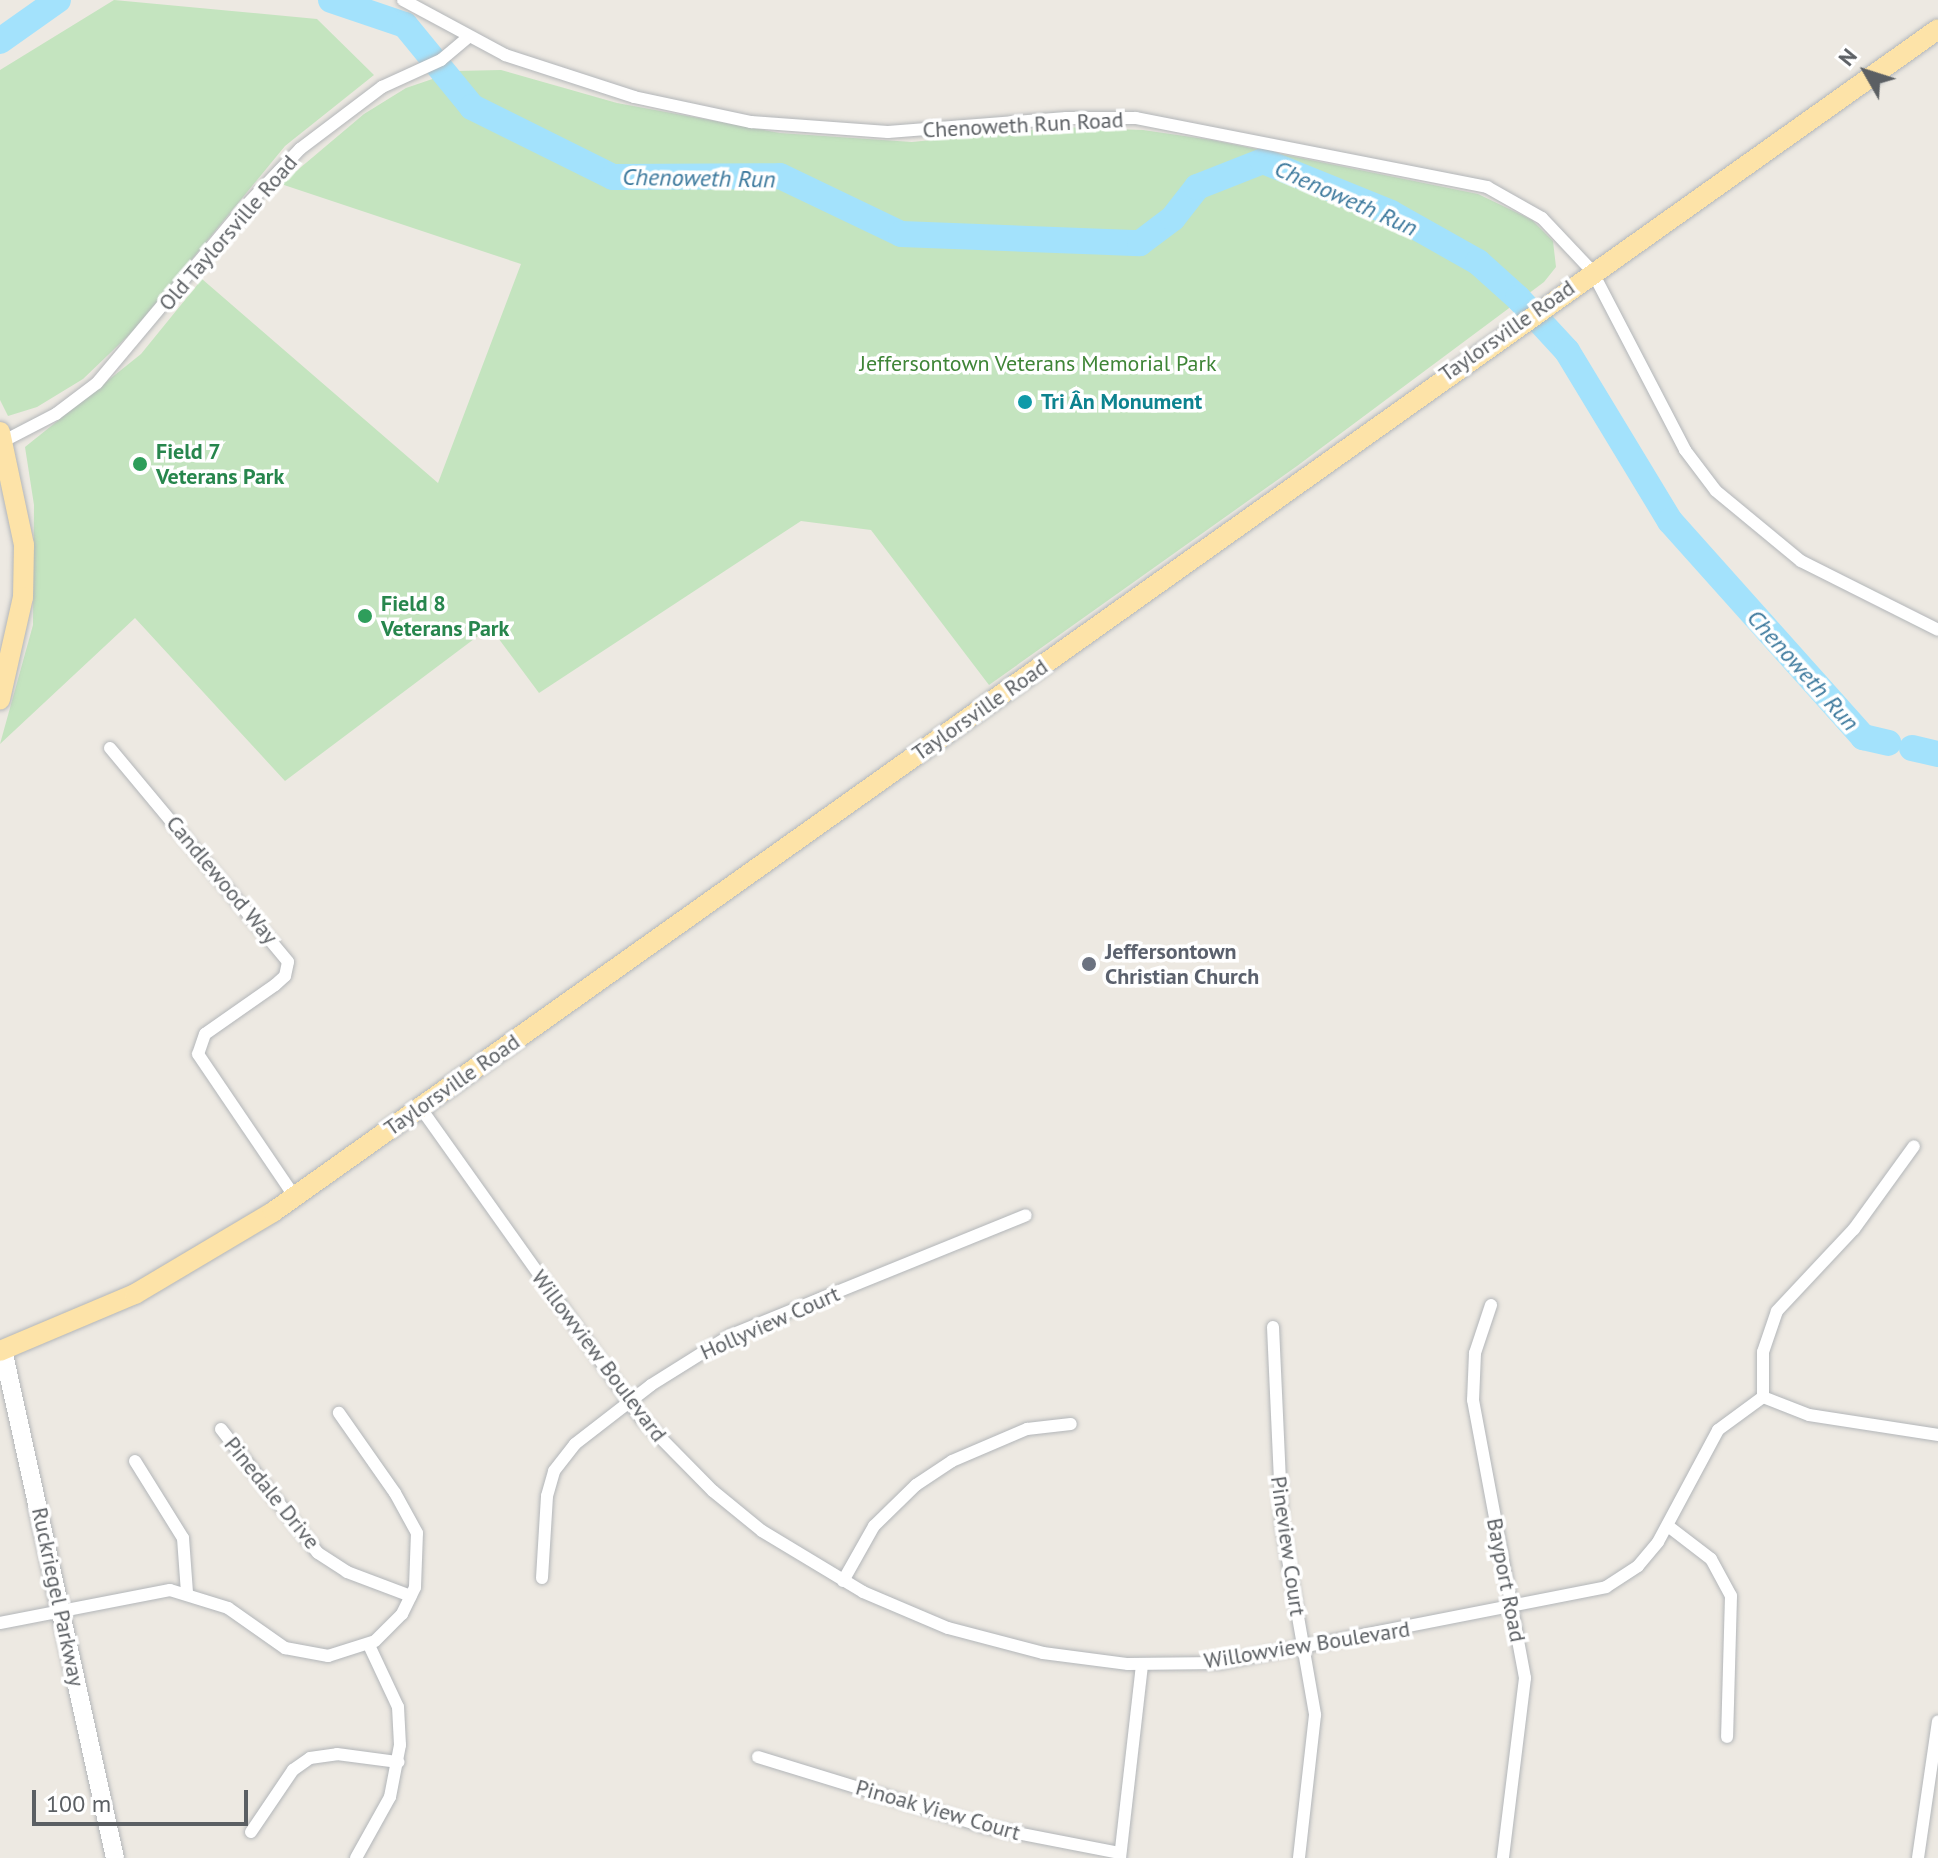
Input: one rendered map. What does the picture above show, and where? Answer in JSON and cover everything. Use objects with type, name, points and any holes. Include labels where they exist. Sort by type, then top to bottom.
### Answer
[{"type":"main road","name":"Taylorsville Road","points":[[1,1346],[135,1294],[294,1196],[1514,325],[1938,29]]},
{"type":"main road","points":[[0,699],[23,597],[24,545],[1,439]]},
{"type":"main road","name":"Ruckriegel Parkway","points":[[1,1346],[115,1858]]},
{"type":"street","name":"Chenoweth Run Road","points":[[403,0],[468,37],[619,93],[751,122],[888,132],[1066,118],[1136,118],[1456,176],[1527,206],[1592,271],[1685,450],[1716,491],[1801,561],[1938,630]]},
{"type":"street","name":"Old Taylorsville Road","points":[[1,439],[56,414],[97,383],[270,179],[352,108],[404,75],[441,60],[468,37]]},
{"type":"street","name":"Candlewood Way","points":[[110,748],[288,962],[285,976],[275,985],[205,1034],[198,1054],[294,1196]]},
{"type":"street","name":"Willowview Boulevard","points":[[420,1107],[630,1403],[713,1491],[762,1531],[843,1581],[906,1612],[991,1640],[1043,1653],[1142,1664],[1220,1663],[1306,1650],[1513,1608],[1613,1583],[1638,1566],[1668,1526],[1705,1447],[1734,1415],[1763,1397]]},
{"type":"street","points":[[1914,1146],[1854,1229],[1777,1311],[1763,1352],[1763,1397],[1809,1415],[1938,1435]]},
{"type":"street","name":"Hollyview Court","points":[[542,1578],[547,1496],[554,1471],[575,1444],[685,1361],[731,1335],[1026,1215]]},
{"type":"street","name":"Bayport Road","points":[[1491,1305],[1475,1353],[1473,1400],[1525,1678],[1503,1858]]},
{"type":"street","name":"Pineview Court","points":[[1273,1327],[1282,1525],[1306,1650],[1315,1748],[1299,1858]]},
{"type":"street","points":[[0,1623],[154,1591],[187,1593],[228,1608],[285,1648],[328,1656],[369,1645],[402,1614],[411,1596],[418,1573],[417,1533],[395,1493],[339,1413]]},
{"type":"street","points":[[843,1581],[874,1526],[916,1485],[952,1461],[1027,1429],[1071,1424]]},
{"type":"street","name":"Pinedale Drive","points":[[221,1429],[318,1553],[347,1572],[411,1596]]},
{"type":"street","points":[[135,1461],[183,1538],[187,1593]]},
{"type":"street","points":[[1668,1526],[1711,1559],[1731,1596],[1727,1737]]},
{"type":"street","points":[[356,1858],[390,1797],[398,1762],[398,1707],[369,1645]]},
{"type":"street","points":[[1120,1856],[1142,1664]]},
{"type":"street","points":[[1918,1858],[1938,1721]]},
{"type":"street","points":[[251,1832],[293,1770],[310,1758],[337,1754],[398,1762]]},
{"type":"street","name":"Pinoak View Court","points":[[758,1757],[986,1827],[1120,1856]]},
{"type":"green space","points":[[114,0],[317,19],[374,75],[285,146],[132,332],[83,379],[37,407],[8,416],[0,400],[0,70]]},
{"type":"green space","name":"Jeffersontown Veterans Memorial Park","points":[[501,70],[617,103],[780,133],[912,142],[1060,127],[1143,130],[1212,140],[1478,194],[1532,220],[1553,241],[1556,267],[1544,282],[1297,466],[989,685],[871,530],[801,521],[539,693],[490,627],[285,781],[135,618],[0,744],[33,625],[34,505],[25,447],[141,354],[202,279],[438,483],[521,264],[281,184],[364,114],[406,88],[456,71]]},
{"type":"waterway","name":"Chenoweth Run","points":[[0,41],[58,0]]},
{"type":"waterway","name":"Chenoweth Run","points":[[331,0],[405,25],[472,107],[613,177],[780,176],[901,234],[1140,243],[1173,218],[1197,187],[1263,161],[1391,213],[1478,262],[1518,298],[1567,351],[1670,521],[1863,737],[1888,743]]},
{"type":"waterway","name":"Chenoweth Run","points":[[1912,748],[1938,754]]},
{"type":"place","name":"Tri Ân Monument","points":[[1025,402]]},
{"type":"place","name":"Field 7 Veterans Park","points":[[140,464]]},
{"type":"place","name":"Field 8 Veterans Park","points":[[365,616]]},
{"type":"place","name":"Jeffersontown Christian Church","points":[[1089,964]]}]
